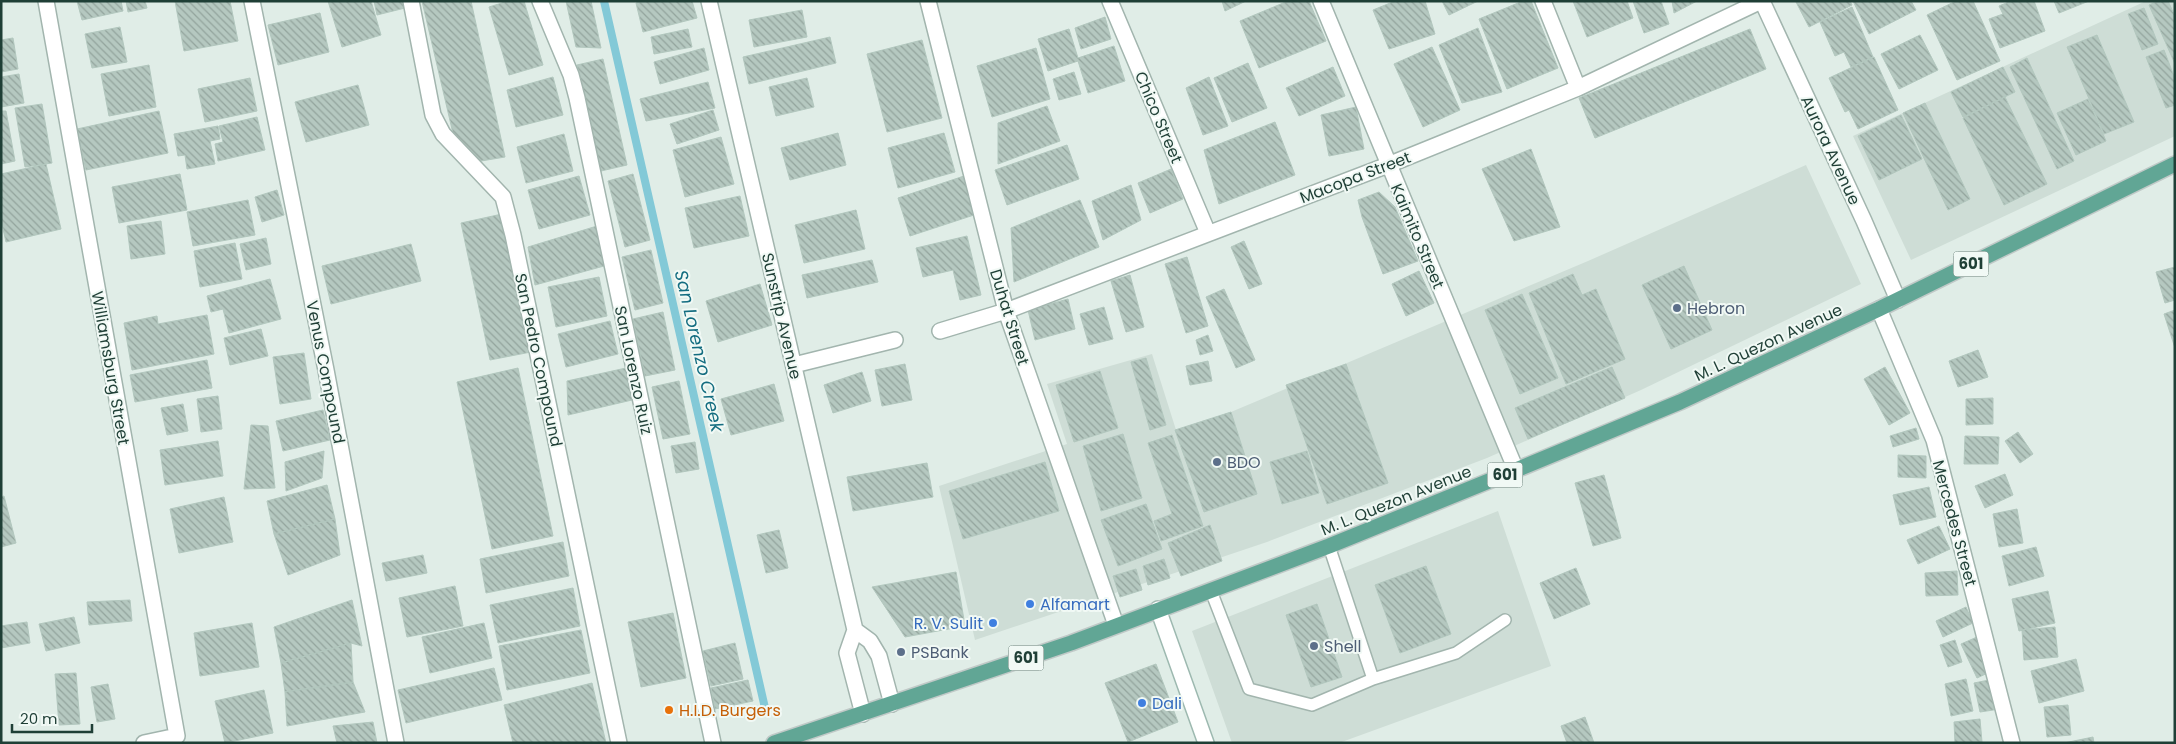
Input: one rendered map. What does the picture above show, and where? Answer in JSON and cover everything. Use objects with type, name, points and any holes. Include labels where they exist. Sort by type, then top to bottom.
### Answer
[{"type":"main road","name":"M. L. Quezon Avenue","points":[[774,743],[1070,643],[1329,546],[1516,470],[1680,402],[2174,169]]},
{"type":"street","name":"Williamsburg Street","points":[[46,1],[177,736],[144,743]]},
{"type":"street","name":"Venus Compound","points":[[252,1],[326,370],[396,743]]},
{"type":"street","name":"San Pedro Compound","points":[[411,1],[433,115],[443,134],[503,197],[513,235],[619,743]]},
{"type":"street","name":"San Lorenzo Ruiz","points":[[540,1],[571,75],[577,98],[713,743]]},
{"type":"street","name":"Sunstrip Avenue","points":[[709,1],[855,630]]},
{"type":"street","name":"Duhat Street","points":[[928,1],[1006,311],[1116,625]]},
{"type":"street","name":"Chico Street","points":[[1110,1],[1208,233]]},
{"type":"street","name":"Kaimito Street","points":[[1321,1],[1516,470]]},
{"type":"street","points":[[1542,1],[1578,88]]},
{"type":"street","name":"Macopa Street","points":[[940,331],[1006,311],[1388,165],[1578,88],[1762,1]]},
{"type":"street","name":"Aurora Avenue","points":[[1762,1],[1864,221],[1898,300]]},
{"type":"street","name":"Mercedes Street","points":[[1879,309],[1934,440],[2012,743]]},
{"type":"street","points":[[794,365],[895,340]]},
{"type":"street","points":[[1158,609],[1206,743]]},
{"type":"street","points":[[863,714],[847,653],[855,630],[870,641],[878,656],[892,704]]},
{"type":"lane","points":[[1329,546],[1373,679]]},
{"type":"lane","points":[[1211,591],[1249,689],[1312,705],[1373,679],[1456,653],[1506,620]]},
{"type":"shaded area","points":[[2146,1],[2175,1],[2175,136],[1911,260],[1853,136]]},
{"type":"shaded area","points":[[1806,165],[1861,284],[1641,390],[1487,458],[1267,542],[975,640],[939,486],[1067,444],[1047,384],[1152,354],[1176,430],[1231,412],[1588,261]]},
{"type":"shaded area","points":[[1498,511],[1551,666],[1339,743],[1232,743],[1192,631]]},
{"type":"building","points":[[77,1],[121,1],[123,11],[82,20]]},
{"type":"building","points":[[126,1],[145,1],[147,8],[128,12]]},
{"type":"building","points":[[175,1],[230,1],[238,41],[184,51]]},
{"type":"building","points":[[328,1],[371,1],[381,35],[342,47]]},
{"type":"building","points":[[374,1],[408,1],[409,7],[377,15]]},
{"type":"building","points":[[422,1],[471,1],[505,157],[469,163],[455,142]]},
{"type":"building","points":[[508,1],[524,1],[543,65],[509,75],[489,7]]},
{"type":"building","points":[[566,1],[591,1],[601,48],[576,47]]},
{"type":"building","points":[[644,1],[692,1],[697,18],[643,32],[636,3]]},
{"type":"building","points":[[1222,1],[1246,1],[1225,11]]},
{"type":"building","points":[[1288,1],[1309,1],[1326,41],[1259,68],[1240,21]]},
{"type":"building","points":[[1395,1],[1425,1],[1435,34],[1389,49],[1373,10]]},
{"type":"building","points":[[1442,1],[1478,1],[1449,15]]},
{"type":"building","points":[[1523,1],[1531,1],[1558,68],[1507,89],[1479,19]]},
{"type":"building","points":[[1573,1],[1627,1],[1633,18],[1587,37]]},
{"type":"building","points":[[1633,1],[1661,1],[1669,24],[1644,33]]},
{"type":"building","points":[[1672,1],[1697,1],[1674,13]]},
{"type":"building","points":[[1850,1],[1852,5],[1809,27],[1796,2]]},
{"type":"building","points":[[1853,1],[1911,1],[1916,10],[1869,34]]},
{"type":"building","points":[[1956,1],[1973,1],[2000,61],[1957,80],[1927,15]]},
{"type":"building","points":[[2011,1],[2034,1],[2045,31],[2000,48],[1989,19],[2003,14],[1999,6]]},
{"type":"building","points":[[2054,1],[2089,1],[2059,13]]},
{"type":"building","points":[[2158,1],[2168,1],[2175,16],[2175,64],[2149,5]]},
{"type":"building","points":[[1852,7],[1873,57],[1851,67],[1844,52],[1835,56],[1820,22]]},
{"type":"building","points":[[2144,8],[2158,44],[2142,50],[2128,14]]},
{"type":"building","points":[[802,10],[807,37],[754,47],[749,20]]},
{"type":"building","points":[[320,13],[329,52],[278,65],[268,25]]},
{"type":"building","points":[[1105,17],[1111,39],[1081,49],[1075,28]]},
{"type":"building","points":[[120,27],[127,62],[92,68],[85,34]]},
{"type":"building","points":[[1478,28],[1502,92],[1462,103],[1439,45]]},
{"type":"building","points":[[688,29],[692,47],[654,54],[651,37]]},
{"type":"building","points":[[1069,29],[1078,58],[1114,46],[1125,81],[1088,93],[1078,61],[1048,71],[1038,39]]},
{"type":"building","points":[[1750,29],[1766,69],[1595,138],[1579,98]]},
{"type":"building","points":[[1920,35],[1938,70],[1899,89],[1881,54]]},
{"type":"building","points":[[2097,35],[2134,122],[2104,134],[2067,47]]},
{"type":"building","points":[[830,37],[836,63],[749,84],[743,57]]},
{"type":"building","points":[[13,38],[18,69],[1,72],[1,40]]},
{"type":"building","points":[[922,40],[942,118],[887,132],[867,54]]},
{"type":"building","points":[[1432,47],[1460,110],[1423,127],[1394,64]]},
{"type":"building","points":[[704,48],[709,70],[660,84],[654,62]]},
{"type":"building","points":[[1036,48],[1050,99],[992,117],[977,66]]},
{"type":"building","points":[[2164,50],[2175,79],[2175,105],[2166,108],[2146,57]]},
{"type":"building","points":[[1874,57],[1898,110],[1858,129],[1849,110],[1845,112],[1829,78]]},
{"type":"building","points":[[2027,58],[2074,161],[2057,169],[2010,67]]},
{"type":"building","points":[[603,59],[627,165],[601,171],[577,65]]},
{"type":"building","points":[[1248,63],[1267,108],[1232,122],[1214,78]]},
{"type":"building","points":[[149,65],[156,107],[109,116],[101,74]]},
{"type":"building","points":[[1333,67],[1345,96],[1299,116],[1286,88]]},
{"type":"building","points":[[2003,67],[2015,92],[1963,117],[1951,92]]},
{"type":"building","points":[[1074,72],[1081,94],[1059,100],[1053,79]]},
{"type":"building","points":[[19,74],[24,103],[1,107],[1,77]]},
{"type":"building","points":[[553,77],[563,115],[516,127],[507,90]]},
{"type":"building","points":[[1209,77],[1228,126],[1203,135],[1186,88]]},
{"type":"building","points":[[250,78],[257,111],[205,122],[198,89]]},
{"type":"building","points":[[807,78],[814,107],[776,116],[769,87]]},
{"type":"building","points":[[708,82],[715,108],[646,121],[640,99]]},
{"type":"building","points":[[358,85],[369,125],[306,142],[295,102]]},
{"type":"building","points":[[2005,97],[2047,184],[2004,205],[1963,118]]},
{"type":"building","points":[[2088,99],[2106,141],[2076,155],[2057,113]]},
{"type":"building","points":[[1925,103],[1970,199],[1948,210],[1903,113]]},
{"type":"building","points":[[42,104],[52,163],[25,167],[15,108]]},
{"type":"building","points":[[1047,106],[1060,141],[998,164],[998,123]]},
{"type":"building","points":[[1356,107],[1364,149],[1329,156],[1321,115]]},
{"type":"building","points":[[713,110],[719,130],[677,144],[670,124]]},
{"type":"building","points":[[1,111],[6,111],[15,161],[1,164]]},
{"type":"building","points":[[159,111],[168,153],[86,170],[77,129]]},
{"type":"building","points":[[1901,115],[1922,159],[1879,180],[1858,136]]},
{"type":"building","points":[[257,117],[265,150],[218,161],[215,144],[223,142],[219,126]]},
{"type":"building","points":[[1275,122],[1295,175],[1219,204],[1204,150]]},
{"type":"building","points":[[218,126],[220,139],[210,141],[215,164],[187,169],[185,155],[178,156],[174,134]]},
{"type":"building","points":[[838,133],[846,165],[790,180],[781,148]]},
{"type":"building","points":[[944,133],[955,172],[898,188],[888,148]]},
{"type":"building","points":[[564,134],[573,171],[526,183],[517,147]]},
{"type":"building","points":[[721,137],[734,184],[685,197],[673,150]]},
{"type":"building","points":[[1067,145],[1079,179],[1007,205],[995,170]]},
{"type":"building","points":[[1531,149],[1560,227],[1514,241],[1482,169]]},
{"type":"building","points":[[46,164],[61,229],[6,242],[1,220],[1,174]]},
{"type":"building","points":[[1171,169],[1183,199],[1150,213],[1138,183]]},
{"type":"building","points":[[180,174],[187,210],[119,223],[112,187]]},
{"type":"building","points":[[633,174],[650,240],[625,247],[608,181]]},
{"type":"building","points":[[579,176],[590,215],[539,229],[528,190]]},
{"type":"building","points":[[964,176],[977,214],[910,236],[898,198]]},
{"type":"building","points":[[1131,185],[1141,220],[1103,240],[1092,201]]},
{"type":"building","points":[[277,190],[284,215],[262,222],[255,197]]},
{"type":"building","points":[[1379,192],[1395,207],[1418,261],[1383,274],[1362,217],[1358,200]]},
{"type":"building","points":[[740,196],[749,236],[694,248],[685,208]]},
{"type":"building","points":[[248,200],[255,235],[193,246],[187,212]]},
{"type":"building","points":[[1080,200],[1099,247],[1014,282],[1011,228]]},
{"type":"building","points":[[856,210],[865,249],[804,263],[795,225]]},
{"type":"building","points":[[502,214],[531,352],[490,360],[461,223]]},
{"type":"building","points":[[161,221],[165,254],[131,259],[127,226]]},
{"type":"building","points":[[597,226],[604,266],[535,285],[528,247]]},
{"type":"building","points":[[967,236],[981,295],[960,300],[953,270],[923,277],[916,248]]},
{"type":"building","points":[[266,238],[271,264],[246,270],[240,244]]},
{"type":"building","points":[[1244,241],[1262,284],[1249,289],[1231,247]]},
{"type":"building","points":[[235,243],[242,279],[200,287],[194,251]]},
{"type":"building","points":[[411,244],[421,281],[331,304],[322,266]]},
{"type":"building","points":[[651,250],[663,303],[635,310],[622,257]]},
{"type":"building","points":[[1187,257],[1208,326],[1186,333],[1165,264]]},
{"type":"building","points":[[872,260],[878,282],[807,298],[802,275]]},
{"type":"building","name":"Hebron","points":[[1684,266],[1712,330],[1671,349],[1642,285]]},
{"type":"building","points":[[2175,267],[2175,300],[2165,303],[2156,272]]},
{"type":"building","points":[[1419,271],[1434,303],[1406,316],[1392,284]]},
{"type":"building","points":[[1573,274],[1582,295],[1596,289],[1625,359],[1566,384],[1529,293]]},
{"type":"building","points":[[1130,275],[1144,327],[1126,332],[1111,281]]},
{"type":"building","points":[[599,277],[607,316],[556,327],[548,287]]},
{"type":"building","points":[[270,279],[281,319],[229,333],[223,309],[211,312],[207,296]]},
{"type":"building","points":[[760,284],[772,325],[718,342],[706,301]]},
{"type":"building","points":[[1224,289],[1255,360],[1236,368],[1206,297]]},
{"type":"building","points":[[1522,294],[1558,378],[1520,394],[1485,310]]},
{"type":"building","points":[[1068,299],[1075,329],[1035,340],[1028,310]]},
{"type":"building","points":[[1104,307],[1113,339],[1089,345],[1080,314]]},
{"type":"building","points":[[2175,310],[2175,348],[2164,314]]},
{"type":"building","points":[[663,312],[675,370],[645,376],[633,319]]},
{"type":"building","points":[[207,315],[214,354],[132,370],[124,323],[157,316],[158,324]]},
{"type":"building","points":[[610,321],[618,354],[566,367],[558,334]]},
{"type":"building","points":[[261,329],[268,356],[230,365],[224,338]]},
{"type":"building","points":[[1208,335],[1213,351],[1200,355],[1196,340]]},
{"type":"building","points":[[1978,350],[1988,377],[1958,387],[1949,361]]},
{"type":"building","points":[[304,353],[311,399],[280,404],[273,357]]},
{"type":"building","points":[[1146,358],[1166,425],[1150,430],[1131,362]]},
{"type":"building","points":[[207,360],[212,388],[135,402],[130,375]]},
{"type":"building","points":[[1208,361],[1212,381],[1190,385],[1186,366]]},
{"type":"building","points":[[905,364],[912,400],[882,406],[875,370]]},
{"type":"building","points":[[1346,364],[1388,483],[1327,504],[1286,385]]},
{"type":"building","points":[[1612,367],[1625,398],[1528,439],[1515,408]]},
{"type":"building","points":[[1885,367],[1910,413],[1889,425],[1864,379]]},
{"type":"building","points":[[518,368],[553,536],[492,549],[457,382]]},
{"type":"building","points":[[626,368],[632,400],[568,415],[567,381]]},
{"type":"building","points":[[1100,371],[1118,428],[1074,442],[1056,385]]},
{"type":"building","points":[[862,372],[871,401],[833,413],[824,385]]},
{"type":"building","points":[[679,381],[690,434],[663,439],[652,387]]},
{"type":"building","points":[[774,384],[784,421],[731,435],[721,399]]},
{"type":"building","points":[[218,396],[222,429],[201,432],[197,399]]},
{"type":"building","points":[[1993,398],[1993,424],[1966,425],[1966,399]]},
{"type":"building","points":[[183,404],[188,431],[167,435],[161,408]]},
{"type":"building","points":[[323,410],[330,440],[283,451],[276,421]]},
{"type":"building","name":"BDO","points":[[1231,412],[1257,494],[1204,512],[1175,430]]},
{"type":"building","points":[[251,425],[268,426],[275,488],[244,489]]},
{"type":"building","points":[[1916,428],[1919,439],[1893,447],[1890,436]]},
{"type":"building","points":[[2018,432],[2033,454],[2020,463],[2005,441]]},
{"type":"building","points":[[1123,434],[1142,498],[1101,511],[1083,446]]},
{"type":"building","points":[[1172,435],[1203,526],[1161,541],[1154,521],[1172,514],[1148,443]]},
{"type":"building","points":[[1965,436],[1999,437],[1998,464],[1964,464]]},
{"type":"building","points":[[218,441],[223,476],[165,485],[160,450]]},
{"type":"building","points":[[695,442],[699,469],[676,473],[671,446]]},
{"type":"building","points":[[324,451],[322,478],[286,491],[285,462]]},
{"type":"building","points":[[1307,451],[1319,493],[1282,504],[1270,462]]},
{"type":"building","points":[[1898,455],[1926,456],[1926,478],[1898,477]]},
{"type":"building","points":[[1045,462],[1059,511],[963,539],[949,491]]},
{"type":"building","points":[[927,463],[933,497],[853,511],[847,477]]},
{"type":"building","points":[[2005,474],[2013,495],[1985,508],[1975,486]]},
{"type":"building","points":[[1604,475],[1621,538],[1593,546],[1575,483]]},
{"type":"building","points":[[327,485],[335,519],[274,534],[267,501]]},
{"type":"building","points":[[1929,487],[1936,517],[1900,525],[1893,495]]},
{"type":"building","points":[[4,496],[16,543],[1,547],[1,497]]},
{"type":"building","points":[[224,497],[233,542],[179,553],[170,509]]},
{"type":"building","points":[[1146,504],[1162,549],[1118,566],[1101,520]]},
{"type":"building","points":[[2017,509],[2023,543],[1999,547],[1993,514]]},
{"type":"building","points":[[335,519],[340,555],[288,575],[274,534]]},
{"type":"building","points":[[1210,525],[1222,561],[1181,576],[1168,543]]},
{"type":"building","points":[[1939,526],[1950,549],[1918,564],[1907,540]]},
{"type":"building","points":[[779,530],[788,568],[766,573],[757,535]]},
{"type":"building","points":[[563,542],[569,576],[486,593],[480,559]]},
{"type":"building","points":[[2036,547],[2044,576],[2009,586],[2002,556]]},
{"type":"building","points":[[423,555],[427,573],[386,581],[382,563]]},
{"type":"building","points":[[1164,559],[1170,578],[1148,585],[1143,566]]},
{"type":"building","points":[[1426,566],[1451,634],[1400,653],[1375,585]]},
{"type":"building","points":[[1576,568],[1590,604],[1554,619],[1540,583]]},
{"type":"building","points":[[1136,569],[1142,590],[1120,597],[1113,576]]},
{"type":"building","points":[[1957,571],[1958,595],[1926,596],[1925,573]]},
{"type":"building","points":[[956,572],[965,626],[905,637],[872,587]]},
{"type":"building","points":[[455,586],[463,626],[407,637],[399,598]]},
{"type":"building","points":[[573,588],[580,626],[498,643],[490,605]]},
{"type":"building","points":[[2048,591],[2055,623],[2019,631],[2012,599]]},
{"type":"building","points":[[130,600],[132,621],[89,625],[87,602]]},
{"type":"building","points":[[352,600],[362,646],[351,643],[281,663],[274,627]]},
{"type":"building","name":"Shell","points":[[1317,604],[1342,677],[1311,687],[1286,615]]},
{"type":"building","points":[[1966,607],[1973,623],[1943,637],[1936,621]]},
{"type":"building","points":[[673,613],[686,678],[641,687],[628,622]]},
{"type":"building","points":[[74,617],[80,643],[46,651],[39,624]]},
{"type":"building","points":[[27,622],[30,643],[1,648],[1,626]]},
{"type":"building","points":[[252,623],[259,667],[200,676],[194,633]]},
{"type":"building","points":[[484,623],[492,658],[430,673],[422,637]]},
{"type":"building","points":[[2055,627],[2058,657],[2024,660],[2022,630]]},
{"type":"building","points":[[581,630],[590,673],[507,690],[499,646]]},
{"type":"building","points":[[1977,637],[1992,671],[1977,678],[1961,644]]},
{"type":"building","points":[[1955,640],[1962,662],[1948,667],[1940,645]]},
{"type":"building","points":[[351,643],[353,682],[285,692],[281,663]]},
{"type":"building","points":[[735,643],[743,679],[711,686],[703,651]]},
{"type":"building","points":[[2076,659],[2084,691],[2039,703],[2031,671]]},
{"type":"building","name":"Dali","points":[[1156,664],[1178,722],[1128,742],[1105,683]]},
{"type":"building","points":[[494,668],[502,700],[406,723],[398,690]]},
{"type":"building","points":[[76,673],[80,724],[59,725],[55,674]]},
{"type":"building","points":[[1966,679],[1973,711],[1951,716],[1945,684]]},
{"type":"building","points":[[1994,679],[2000,709],[1980,712],[1974,683]]},
{"type":"building","points":[[748,680],[753,701],[715,709],[711,688]]},
{"type":"building","points":[[353,682],[365,712],[287,726],[285,692]]},
{"type":"building","points":[[592,683],[606,743],[513,743],[504,705]]},
{"type":"building","points":[[108,684],[115,719],[97,722],[91,687]]},
{"type":"building","points":[[264,690],[273,733],[225,743],[215,701]]},
{"type":"building","points":[[2068,705],[2071,735],[2047,737],[2044,707]]},
{"type":"building","points":[[1585,717],[1594,743],[1567,743],[1561,726]]},
{"type":"building","points":[[1980,719],[1982,742],[1955,743],[1954,722]]},
{"type":"building","points":[[373,722],[377,743],[337,743],[333,726]]},
{"type":"building","points":[[2093,737],[2094,743],[2064,743]]},
{"type":"waterway","name":"San Lorenzo Creek","points":[[604,1],[765,708]]},
{"type":"place","name":"Hebron","points":[[1677,308]]},
{"type":"place","name":"BDO","points":[[1217,462]]},
{"type":"place","name":"Alfamart","points":[[1030,604]]},
{"type":"place","name":"R. V. Sulit","points":[[993,623]]},
{"type":"place","name":"Shell","points":[[1314,646]]},
{"type":"place","name":"PSBank","points":[[901,652]]},
{"type":"place","name":"Dali","points":[[1142,703]]},
{"type":"place","name":"H.I.D. Burgers","points":[[669,710]]}]
